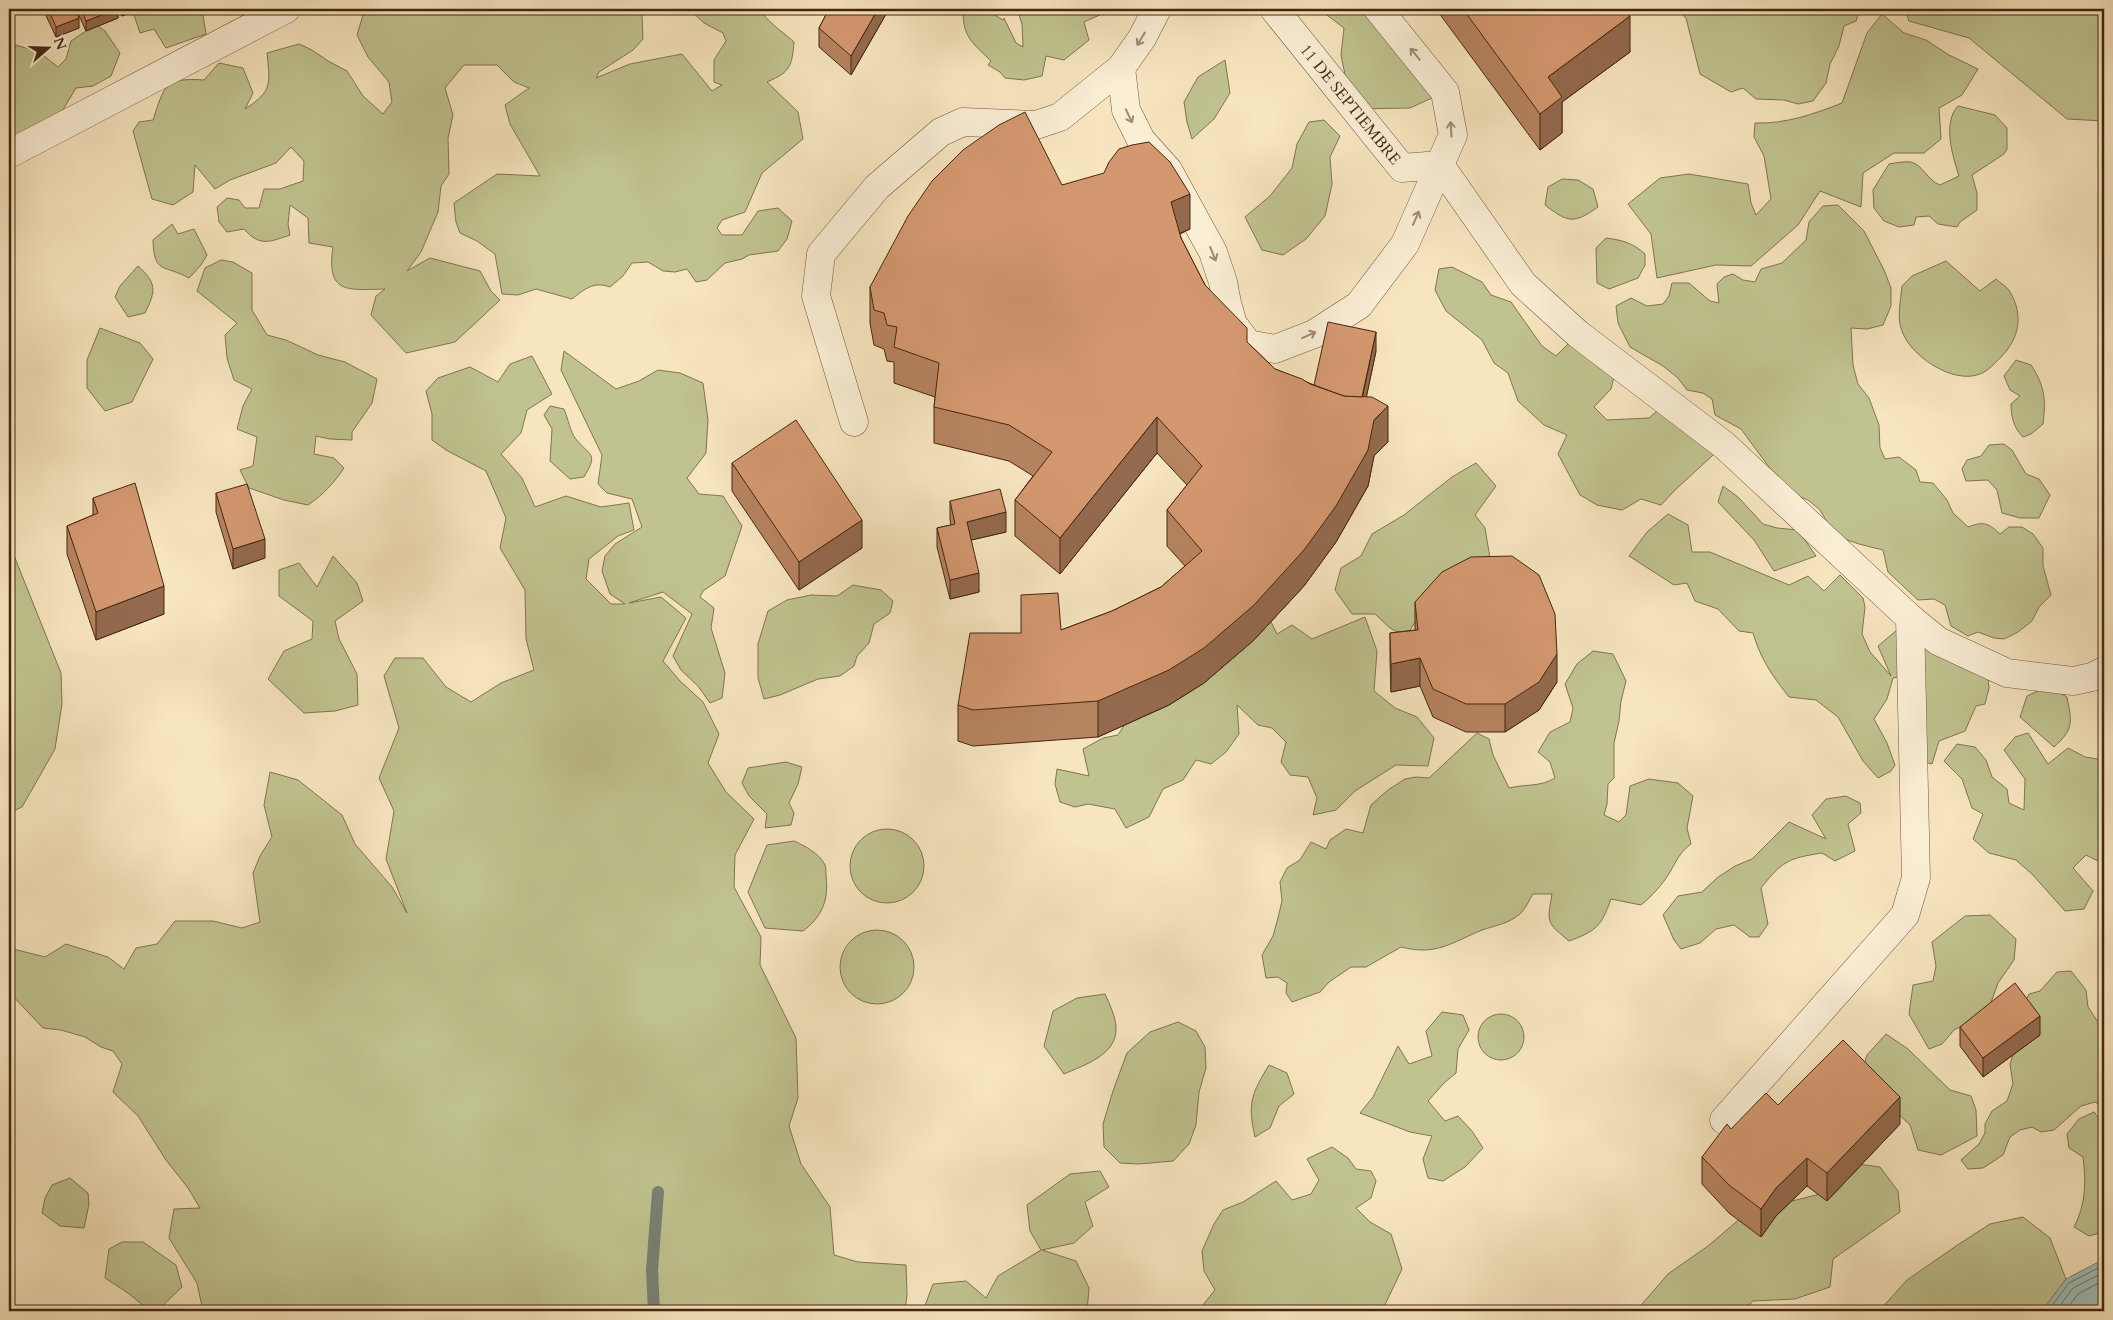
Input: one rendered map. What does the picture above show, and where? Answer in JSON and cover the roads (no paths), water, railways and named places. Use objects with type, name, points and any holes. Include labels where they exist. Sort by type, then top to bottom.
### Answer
[{"type":"street","points":[[9,154],[286,9]]},
{"type":"street","points":[[854,422],[816,296],[821,254],[877,187],[941,132],[963,122],[1036,125],[1060,117],[1121,68],[1142,38],[1157,9]]},
{"type":"street","name":"11 DE SEPTIEMBRE","points":[[1274,9],[1402,168],[1440,165]]},
{"type":"street","points":[[1121,68],[1126,110],[1141,140],[1168,170],[1213,252],[1234,324],[1248,344],[1275,349],[1314,334],[1359,305],[1404,244],[1453,135],[1445,92],[1378,9]]},
{"type":"street","points":[[1440,165],[1523,284],[1578,334],[1724,445],[1910,618],[1938,641],[2007,673],[2073,681],[2092,677],[2104,671]]},
{"type":"street","points":[[1724,1120],[1905,915],[1916,878],[1910,618]]},
{"type":"water","points":[[2104,1259],[2104,1311],[2042,1311],[2066,1279]]},
{"type":"waterway","points":[[654,1311],[652,1270],[658,1192]]}]
